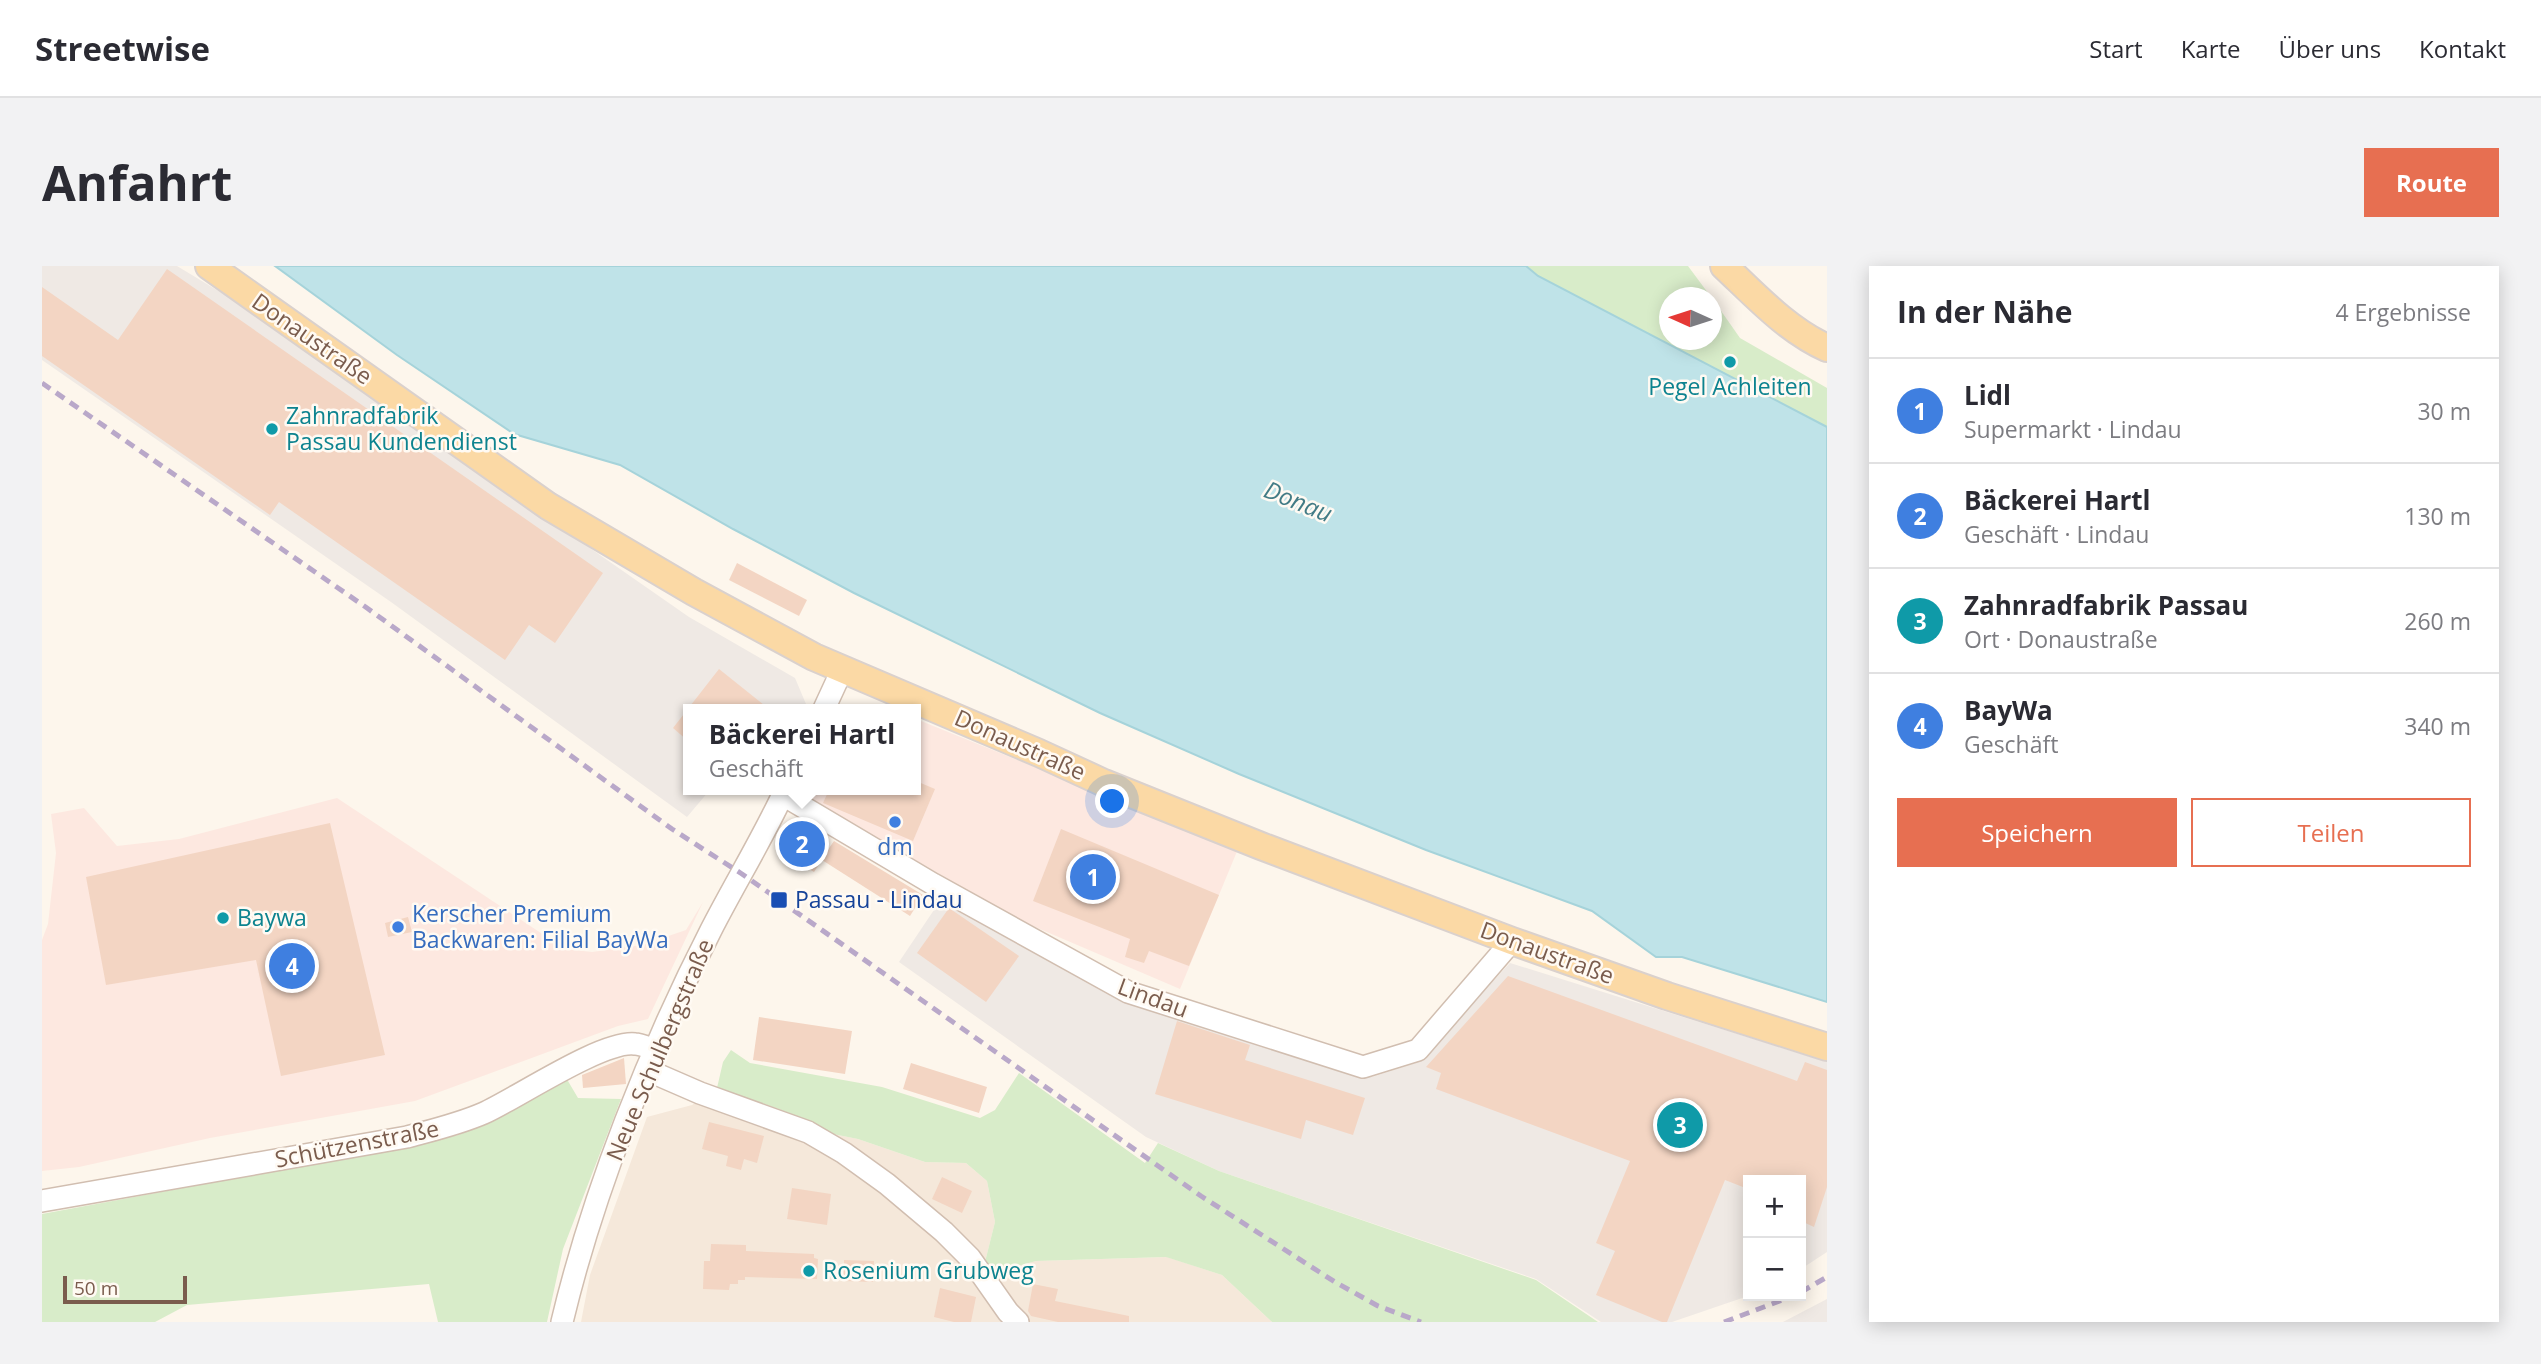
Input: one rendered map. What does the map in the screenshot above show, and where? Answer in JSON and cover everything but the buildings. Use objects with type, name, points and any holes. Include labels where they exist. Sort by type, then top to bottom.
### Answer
[{"type":"main road","name":"Donaustraße","points":[[209,266],[548,506],[774,637],[842,670],[942,710],[1116,788],[1261,846],[1512,941],[1667,996],[1827,1047]]},
{"type":"main road","points":[[1724,266],[1778,316],[1813,342],[1827,348]]},
{"type":"street","points":[[826,704],[842,670]]},
{"type":"street","name":"Neue Schulbergstraße","points":[[562,1322],[573,1276],[618,1143],[651,1060],[712,928],[782,795]]},
{"type":"street","name":"Lindau","points":[[789,795],[933,884],[1128,992],[1363,1067],[1418,1050],[1512,941]]},
{"type":"street","name":"Schützenstraße","points":[[42,1201],[407,1137],[458,1124],[486,1112],[581,1060],[634,1043],[651,1060],[700,1093],[798,1128],[844,1153],[887,1184],[970,1258],[1018,1322]]},
{"type":"shaded area","points":[[42,266],[177,266],[235,301],[689,617],[795,678],[806,704],[683,704],[683,795],[706,795],[687,817],[391,602],[42,360]]},
{"type":"shaded area","points":[[921,721],[1238,849],[1180,989],[1014,918],[805,795],[921,795]]},
{"type":"shaded area","points":[[337,798],[565,949],[592,952],[642,945],[686,930],[703,902],[648,1019],[618,1026],[415,1101],[210,1138],[79,1167],[42,1171],[42,940],[48,924],[56,853],[51,814],[84,808],[117,846],[179,839]]},
{"type":"shaded area","points":[[942,898],[1113,996],[1372,1077],[1416,1063],[1510,963],[1827,1062],[1827,1252],[1806,1266],[1806,1175],[1743,1175],[1743,1298],[1672,1322],[1601,1322],[1536,1279],[1219,1171],[1146,1137],[899,962]]},
{"type":"shaded area","points":[[717,1088],[779,1109],[833,1134],[858,1139],[925,1162],[966,1163],[987,1181],[995,1222],[985,1262],[993,1273],[1036,1261],[1167,1257],[1222,1275],[1272,1322],[581,1322],[590,1275],[647,1117],[692,1105]]},
{"type":"shaded area","points":[[1827,1299],[1827,1322],[1783,1322]]},
{"type":"green space","points":[[1526,266],[1688,266],[1704,287],[1659,287],[1659,339],[1538,276]]},
{"type":"green space","points":[[1722,312],[1740,338],[1827,388],[1827,427],[1680,350],[1722,350]]},
{"type":"green space","points":[[731,1050],[750,1063],[882,1087],[980,1118],[995,1110],[1019,1073],[1145,1163],[1158,1143],[1219,1171],[1536,1280],[1598,1322],[1272,1322],[1222,1275],[1166,1257],[1036,1261],[993,1273],[985,1262],[995,1222],[987,1181],[966,1163],[925,1162],[858,1139],[833,1134],[779,1109],[717,1088],[723,1062]]},
{"type":"green space","points":[[565,1076],[578,1098],[621,1099],[563,1249],[547,1322],[438,1322],[429,1284],[187,1305],[155,1322],[42,1322],[42,1214],[458,1135],[490,1121]]},
{"type":"water","name":"Donau","points":[[275,266],[1526,266],[1538,276],[1659,339],[1659,350],[1680,350],[1827,427],[1827,1002],[1682,957],[1656,957],[1592,911],[1426,850],[1239,774],[1100,713],[854,593],[620,465],[514,434],[397,355]]},
{"type":"railway","points":[[42,383],[367,608],[672,829],[742,874],[1201,1196],[1335,1282],[1378,1306],[1421,1322]]},
{"type":"railway","points":[[1806,1289],[1827,1277]]},
{"type":"railway","points":[[1724,1322],[1780,1301]]},
{"type":"place","name":"Pegel Achleiten","points":[[1730,362]]},
{"type":"place","name":"Zahnradfabrik Passau Kundendienst","points":[[272,429]]},
{"type":"place","name":"dm","points":[[895,822]]},
{"type":"place","name":"Bäckerei Hartl","points":[[802,844]]},
{"type":"place","name":"Lidl","points":[[1093,877]]},
{"type":"place","name":"Passau - Lindau","points":[[779,900]]},
{"type":"place","name":"Baywa","points":[[223,918]]},
{"type":"place","name":"Kerscher Premium Backwaren: Filial BayWa","points":[[398,927]]},
{"type":"place","name":"BayWa","points":[[292,966]]},
{"type":"place","name":"Zahnradfabrik Passau","points":[[1680,1125]]},
{"type":"place","name":"Rosenium Grubweg","points":[[809,1271]]}]
